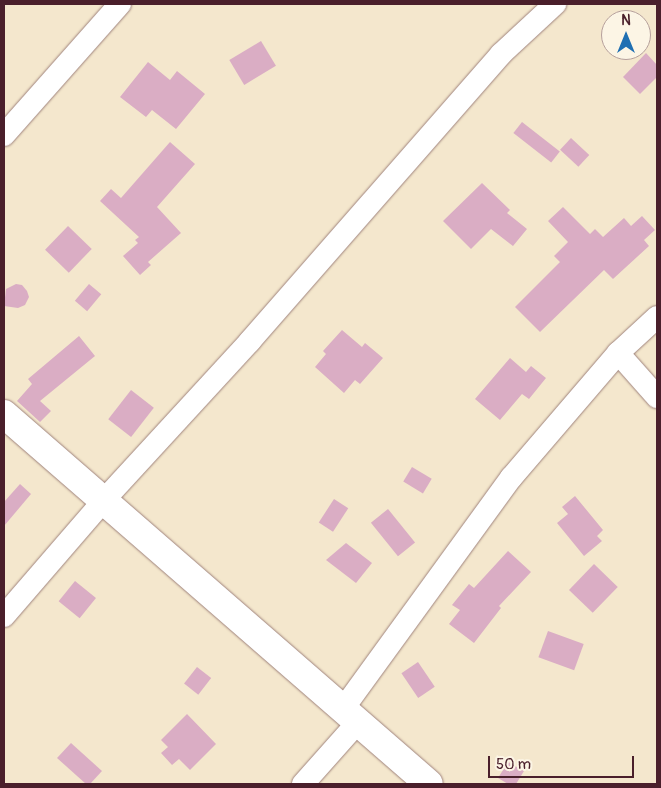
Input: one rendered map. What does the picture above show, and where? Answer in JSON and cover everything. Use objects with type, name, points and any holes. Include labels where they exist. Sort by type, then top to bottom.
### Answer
[{"type":"main road","points":[[4,414],[428,784]]},
{"type":"street","points":[[4,135],[120,4]]},
{"type":"street","points":[[4,616],[104,500],[250,341],[501,54],[555,4]]},
{"type":"street","points":[[303,784],[511,478],[618,353],[657,317]]},
{"type":"street","points":[[618,353],[657,398]]},
{"type":"building","points":[[261,41],[276,66],[244,85],[229,60]]},
{"type":"building","points":[[651,58],[657,65],[657,77],[640,94],[623,77],[639,60],[651,60]]},
{"type":"building","points":[[148,62],[170,80],[177,71],[205,94],[176,129],[152,110],[146,117],[120,97]]},
{"type":"building","points":[[522,122],[560,152],[551,163],[513,133]]},
{"type":"building","points":[[571,138],[589,155],[578,167],[560,150]]},
{"type":"building","points":[[170,142],[195,164],[157,207],[181,233],[148,262],[151,265],[140,275],[123,256],[138,243],[135,240],[139,237],[100,201],[111,189],[121,198]]},
{"type":"building","points":[[482,183],[510,210],[507,213],[527,229],[513,246],[491,229],[471,249],[443,221]]},
{"type":"building","points":[[563,207],[590,234],[595,229],[603,237],[624,218],[631,226],[642,216],[655,230],[644,240],[649,246],[613,279],[604,270],[540,332],[515,307],[560,262],[554,256],[568,242],[548,221]]},
{"type":"building","points":[[68,226],[92,249],[69,273],[45,250]]},
{"type":"building","points":[[16,284],[22,285],[27,291],[29,297],[25,305],[18,308],[4,306],[6,289]]},
{"type":"building","points":[[89,284],[101,294],[87,311],[75,301]]},
{"type":"building","points":[[342,330],[362,347],[365,343],[383,358],[360,384],[355,380],[344,393],[315,367],[326,354],[323,351]]},
{"type":"building","points":[[79,336],[95,356],[40,401],[51,411],[40,422],[17,401],[32,384],[28,379]]},
{"type":"building","points":[[510,358],[526,372],[531,366],[546,378],[529,399],[522,394],[500,420],[475,399]]},
{"type":"building","points":[[131,390],[154,408],[131,437],[108,419]]},
{"type":"building","points":[[412,467],[432,479],[423,493],[403,482]]},
{"type":"building","points":[[20,484],[31,494],[4,526],[4,502]]},
{"type":"building","points":[[575,496],[603,530],[597,536],[602,541],[584,556],[557,523],[568,514],[562,507]]},
{"type":"building","points":[[334,499],[348,508],[333,532],[319,522]]},
{"type":"building","points":[[388,509],[415,542],[398,556],[371,523]]},
{"type":"building","points":[[346,543],[372,563],[356,583],[326,560]]},
{"type":"building","points":[[508,551],[531,572],[499,606],[501,608],[474,643],[449,624],[460,610],[452,605],[469,584],[474,588]]},
{"type":"building","points":[[594,564],[618,587],[593,613],[569,590]]},
{"type":"building","points":[[75,581],[96,598],[80,618],[59,601]]},
{"type":"building","points":[[548,631],[584,644],[574,670],[538,657]]},
{"type":"building","points":[[418,662],[435,687],[418,698],[401,673]]},
{"type":"building","points":[[197,667],[211,678],[198,695],[184,684]]},
{"type":"building","points":[[187,714],[216,744],[190,770],[179,759],[172,765],[161,753],[168,747],[161,740]]},
{"type":"building","points":[[71,743],[102,771],[90,784],[86,784],[57,758]]},
{"type":"building","points":[[508,762],[524,771],[516,784],[508,784],[498,778]]}]
